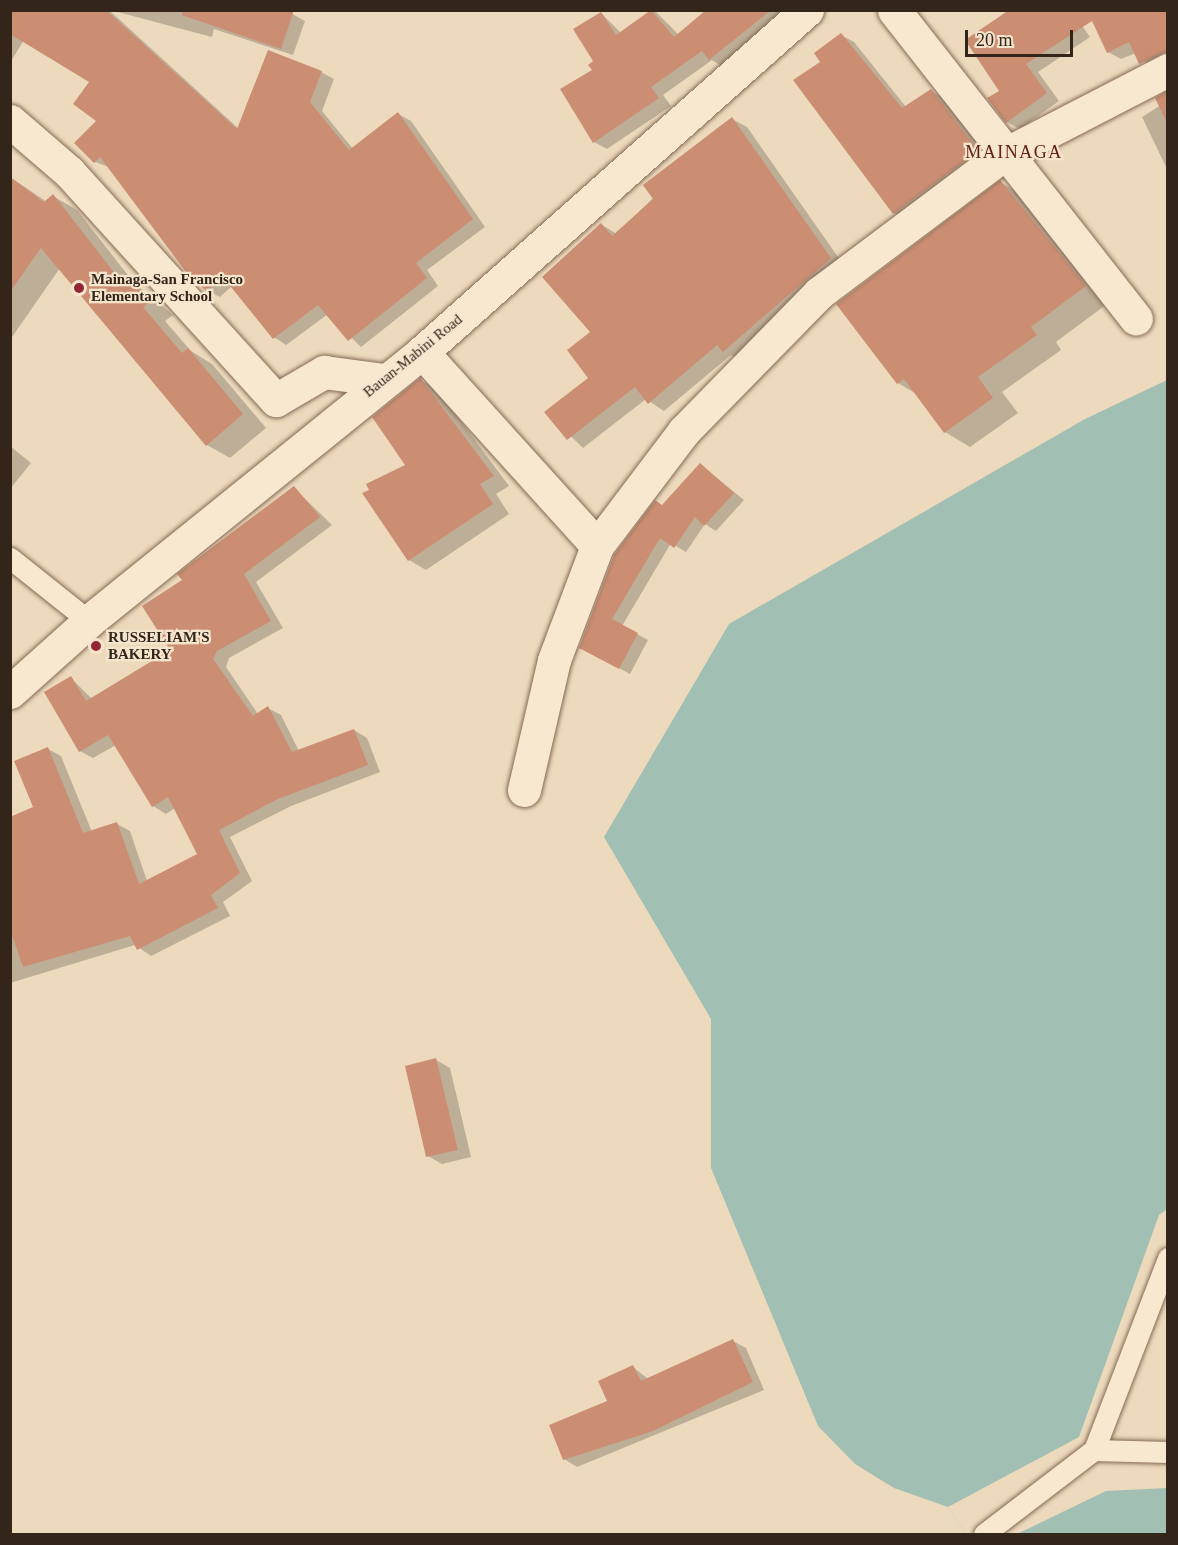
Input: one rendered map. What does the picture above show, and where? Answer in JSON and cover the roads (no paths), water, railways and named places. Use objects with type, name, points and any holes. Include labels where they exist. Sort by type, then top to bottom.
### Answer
[{"type":"street","name":"Bauan-Mabini Road","points":[[10,692],[89,621],[354,404],[422,352],[807,10]]},
{"type":"street","points":[[894,10],[1002,154],[1136,320]]},
{"type":"street","points":[[524,790],[554,660],[597,546],[684,431],[819,293],[1002,154],[1167,70]]},
{"type":"street","points":[[10,121],[69,172],[276,400],[324,372],[384,380]]},
{"type":"street","points":[[422,352],[597,546]]},
{"type":"lane","points":[[10,558],[89,621]]},
{"type":"lane","points":[[984,1534],[1094,1450],[1167,1258]]},
{"type":"lane","points":[[1094,1450],[1167,1452]]},
{"type":"place","name":"Mainaga-San Francisco Elementary School","points":[[79,288]]},
{"type":"place","name":"RUSSELIAM'S BAKERY","points":[[96,646]]},
{"type":"district","name":"MAINAGA","points":[[1014,152]]}]
